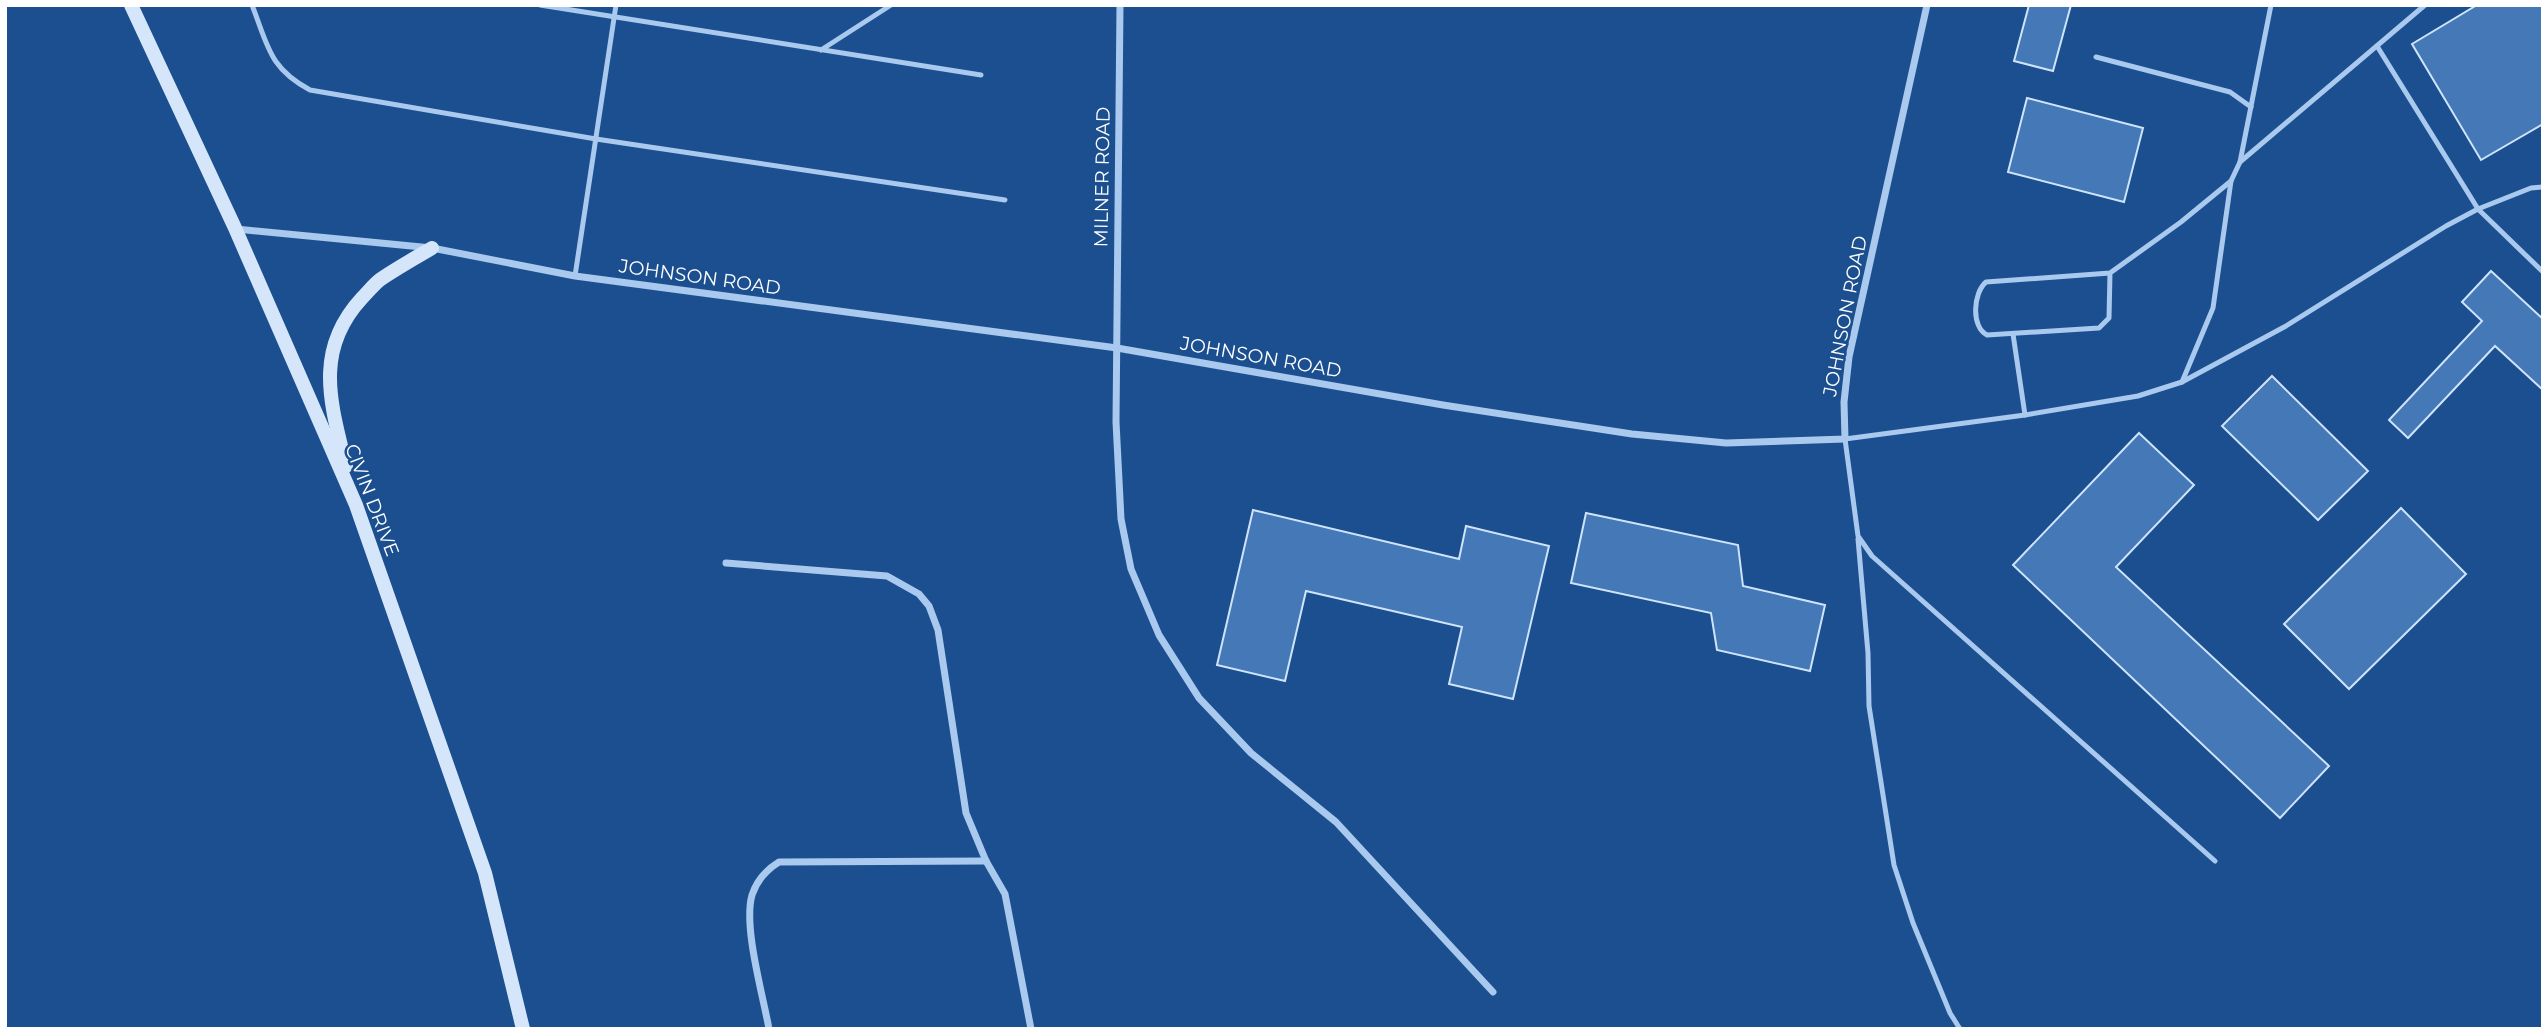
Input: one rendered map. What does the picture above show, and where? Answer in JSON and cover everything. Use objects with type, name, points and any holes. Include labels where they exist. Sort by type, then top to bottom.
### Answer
[{"type":"main road","name":"CIVIN DRIVE","points":[[131,5],[234,228],[356,505],[485,873],[523,1029]]},
{"type":"main road","points":[[356,505],[331,405],[331,352],[344,319],[379,281],[432,248]]},
{"type":"street","name":"MILNER ROAD","points":[[1120,5],[1116,422],[1121,519],[1130,569],[1159,635],[1199,698],[1251,754],[1336,822],[1493,992]]},
{"type":"street","name":"JOHNSON ROAD","points":[[234,228],[432,248],[575,276],[1116,348],[1443,405],[1632,434],[1726,443],[1845,439],[1844,402],[1849,357],[1927,5]]},
{"type":"street","points":[[726,563],[887,576],[919,594],[929,606],[938,629],[966,813],[986,862],[1005,894],[1031,1029]]},
{"type":"street","points":[[769,1029],[752,939],[750,908],[758,881],[768,869],[779,862],[986,862]]},
{"type":"lane","points":[[253,5],[274,62],[292,80],[310,90],[596,139],[1005,200]]},
{"type":"lane","points":[[540,5],[981,75]]},
{"type":"lane","points":[[575,276],[616,5]]},
{"type":"lane","points":[[821,50],[891,5]]},
{"type":"lane","points":[[2182,383],[2213,308],[2231,181],[2240,162],[2271,5]]},
{"type":"lane","points":[[2240,162],[2425,5]]},
{"type":"lane","points":[[2377,46],[2478,209],[2543,272]]},
{"type":"lane","points":[[2096,57],[2230,92],[2251,107]]},
{"type":"lane","points":[[2110,274],[2109,318],[2104,326],[1987,335],[1982,333],[1976,322],[1978,292],[1986,282],[2110,274],[2231,181]]},
{"type":"lane","points":[[1959,1029],[1913,923],[1894,865],[1869,706],[1868,653],[1858,536],[1845,439],[2025,415],[2137,396],[2182,383],[2286,326],[2446,226],[2478,209],[2531,188],[2543,187]]},
{"type":"lane","points":[[2013,334],[2025,415]]},
{"type":"lane","points":[[1858,536],[1872,556],[2215,861]]},
{"type":"building","points":[[2029,5],[2071,5],[2053,71],[2014,61]]},
{"type":"building","points":[[2477,5],[2543,5],[2543,124],[2481,160],[2412,44]]},
{"type":"building","points":[[2027,98],[2143,128],[2124,202],[2008,172]]},
{"type":"building","points":[[2491,271],[2543,319],[2543,390],[2495,346],[2408,438],[2389,420],[2482,321],[2462,302]]},
{"type":"building","points":[[2272,376],[2368,471],[2318,520],[2222,426]]},
{"type":"building","points":[[2139,433],[2194,485],[2116,567],[2329,766],[2280,818],[2013,565]]},
{"type":"building","points":[[2401,508],[2466,574],[2349,689],[2284,624]]},
{"type":"building","points":[[1253,510],[1459,559],[1466,526],[1549,546],[1513,699],[1449,684],[1462,627],[1306,591],[1285,681],[1217,665]]},
{"type":"building","points":[[1586,513],[1738,545],[1743,586],[1825,605],[1810,671],[1717,650],[1711,613],[1571,583]]}]
